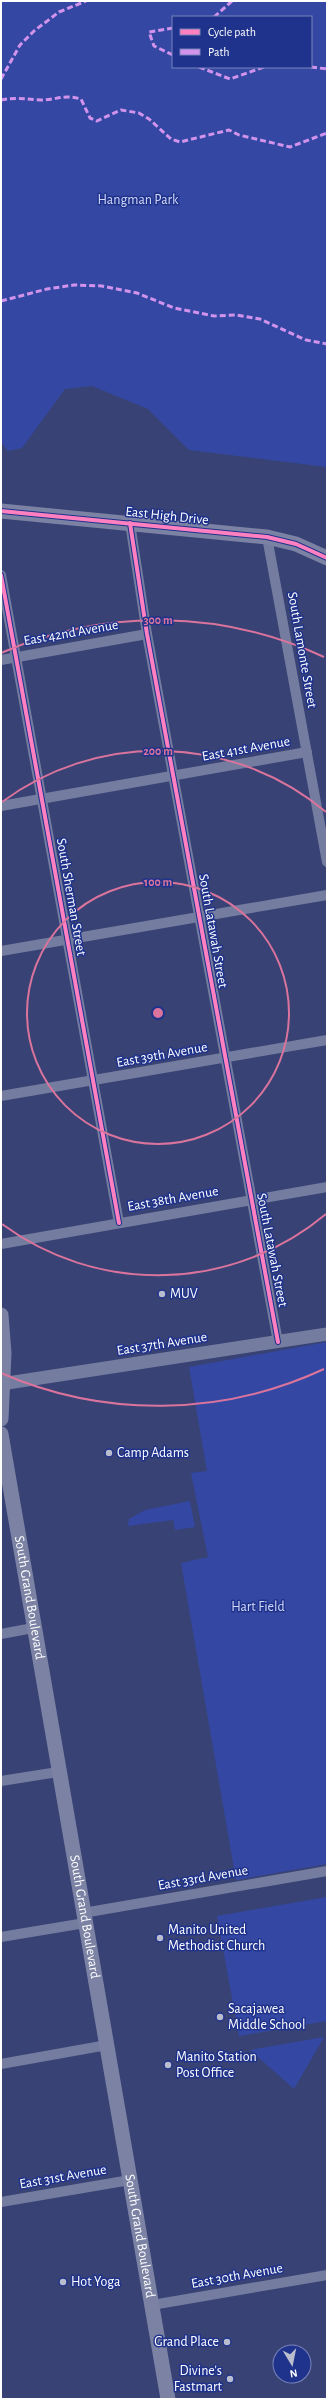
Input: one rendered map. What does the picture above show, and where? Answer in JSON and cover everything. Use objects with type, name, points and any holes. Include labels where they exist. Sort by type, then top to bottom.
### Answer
[{"type":"main road","name":"East High Drive","points":[[1,511],[267,537],[296,544],[327,558]]},
{"type":"main road","points":[[1,1315],[4,1353],[1,1419]]},
{"type":"main road","name":"South Grand Boulevard","points":[[1,1434],[5,1486],[33,1628],[168,2399]]},
{"type":"street","name":"South Latawah Street","points":[[130,523],[147,634],[278,1342]]},
{"type":"street","name":"South Lamonte Street","points":[[267,537],[327,862]]},
{"type":"street","name":"South Sherman Street","points":[[1,575],[119,1223]]},
{"type":"street","name":"East 42nd Avenue","points":[[1,660],[147,634]]},
{"type":"street","name":"East 41st Avenue","points":[[1,806],[307,752]]},
{"type":"street","points":[[1,951],[327,895]]},
{"type":"street","name":"East 39th Avenue","points":[[1,1096],[327,1040]]},
{"type":"street","name":"East 38th Avenue","points":[[1,1244],[327,1187]]},
{"type":"street","name":"East 37th Avenue","points":[[2,1384],[327,1334]]},
{"type":"street","points":[[1,1634],[33,1628]]},
{"type":"street","points":[[1,1782],[58,1772]]},
{"type":"street","name":"East 33rd Avenue","points":[[1,1937],[84,1918],[327,1871]]},
{"type":"street","points":[[1,2064],[106,2045]]},
{"type":"street","name":"East 31st Avenue","points":[[1,2202],[130,2180]]},
{"type":"street","name":"East 30th Avenue","points":[[152,2305],[327,2275]]},
{"type":"green space","name":"Hangman Park","points":[[1,1],[327,1],[327,467],[189,450],[148,409],[92,386],[65,389],[22,448],[8,451],[1,442]]},
{"type":"green space","name":"Hart Field","points":[[327,1342],[327,1864],[236,1880],[181,1563],[208,1557],[191,1473],[207,1471],[189,1367]]},
{"type":"green space","points":[[190,1501],[195,1527],[175,1530],[173,1520],[128,1526],[129,1519],[145,1510]]},
{"type":"green space","points":[[327,1897],[327,2021],[239,2036],[217,1916]]},
{"type":"green space","points":[[324,2037],[294,2089],[250,2050]]},
{"type":"marked path","points":[[1,79],[20,45],[34,31],[59,12],[86,1]]},
{"type":"marked path","points":[[215,16],[232,1]]},
{"type":"marked path","points":[[172,28],[149,32],[154,46],[172,55]]},
{"type":"marked path","points":[[312,67],[327,69]]},
{"type":"marked path","points":[[202,68],[230,79],[261,68]]},
{"type":"marked path","points":[[1,100],[16,98],[47,100],[65,97],[81,99],[90,118],[97,121],[121,110],[139,113],[149,119],[171,139],[180,142],[229,130],[239,135],[290,147],[327,133]]},
{"type":"marked path","points":[[1,301],[47,289],[74,285],[102,286],[137,293],[174,308],[214,316],[236,315],[260,319],[306,340],[327,344]]},
{"type":"cycle path","points":[[1,511],[267,537],[296,544],[327,558]]},
{"type":"cycle path","points":[[130,523],[147,634],[278,1342]]},
{"type":"cycle path","points":[[1,575],[119,1223]]},
{"type":"place","name":"MUV","points":[[162,1294]]},
{"type":"place","name":"Camp Adams","points":[[109,1453]]},
{"type":"place","name":"Manito United Methodist Church","points":[[160,1938]]},
{"type":"place","name":"Sacajawea Middle School","points":[[220,2017]]},
{"type":"place","name":"Manito Station Post Office","points":[[168,2065]]},
{"type":"place","name":"Hot Yoga","points":[[63,2282]]},
{"type":"place","name":"Grand Place","points":[[227,2342]]},
{"type":"place","name":"Divine's Fastmart","points":[[230,2379]]}]
